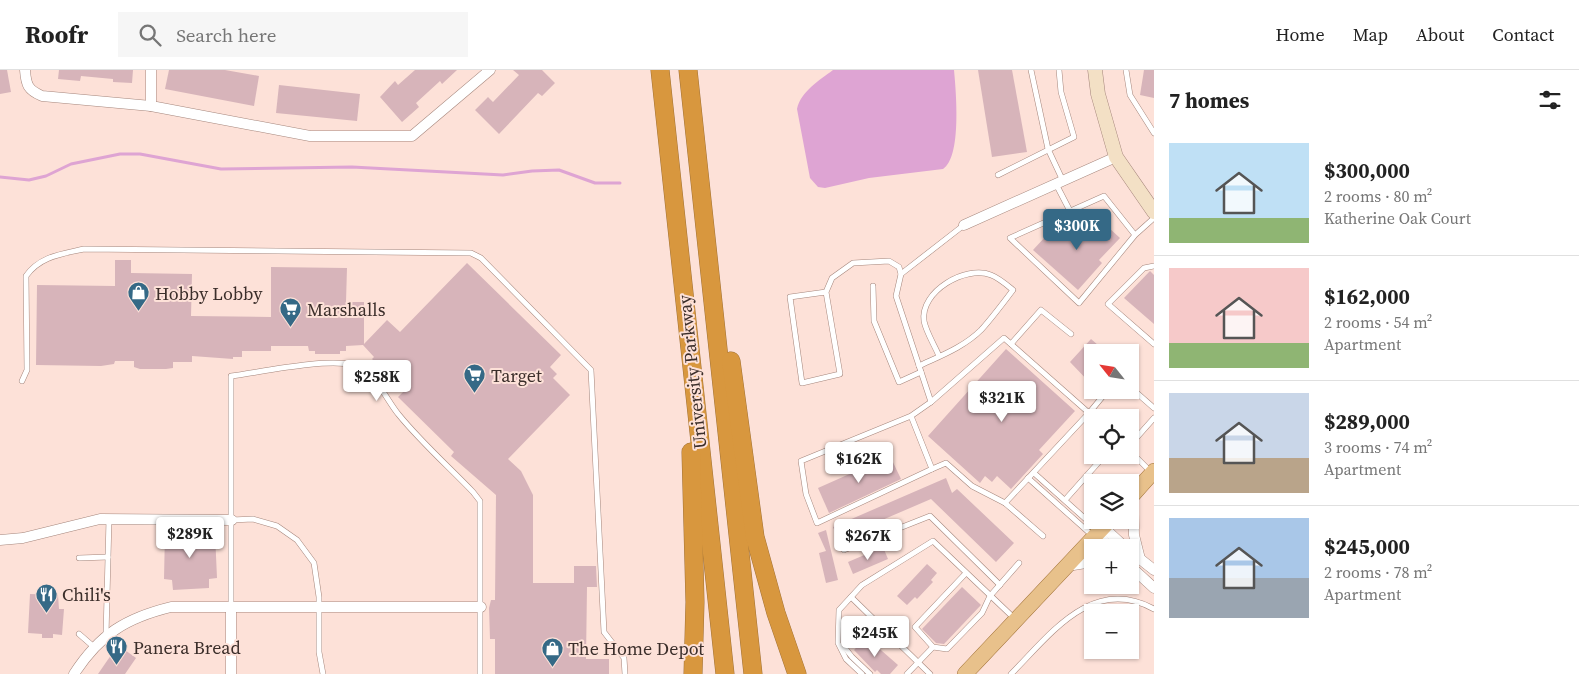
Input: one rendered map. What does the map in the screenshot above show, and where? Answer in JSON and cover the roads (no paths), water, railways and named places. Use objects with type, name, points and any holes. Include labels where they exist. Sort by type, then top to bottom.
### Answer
[{"type":"highway","name":"University Parkway","points":[[660,70],[725,674]]},
{"type":"highway","name":"University Parkway","points":[[688,70],[753,674]]},
{"type":"highway","points":[[709,268],[721,302],[729,340],[756,537],[776,613],[797,674]]},
{"type":"highway","points":[[692,372],[690,427],[695,602],[693,674]]},
{"type":"main road","points":[[1139,488],[1153,472]]},
{"type":"main road","points":[[965,674],[1101,530]]},
{"type":"street","points":[[25,70],[26,82],[30,91],[42,96],[150,106],[310,136],[412,136],[490,70]]},
{"type":"street","points":[[150,106],[151,70]]},
{"type":"street","points":[[1095,70],[1098,94],[1116,157],[1154,212]]},
{"type":"street","points":[[964,225],[1116,157]]},
{"type":"street","points":[[0,540],[23,538],[100,519],[232,520]]},
{"type":"street","points":[[1134,529],[1140,559],[1154,570]]},
{"type":"street","points":[[1101,530],[1114,539]]},
{"type":"street","points":[[1067,566],[1084,563]]},
{"type":"street","points":[[1139,574],[1154,588]]},
{"type":"street","points":[[74,674],[94,647],[106,635],[123,623],[171,607],[480,608]]},
{"type":"street","points":[[231,607],[231,674]]},
{"type":"lane","points":[[1031,70],[1048,149],[1070,211]]},
{"type":"lane","points":[[998,175],[1074,137],[1061,92],[1059,70]]},
{"type":"lane","points":[[1126,70],[1130,95],[1154,133]]},
{"type":"lane","points":[[1135,235],[1104,196],[1010,238],[1080,303],[1135,235],[1154,218]]},
{"type":"lane","points":[[901,274],[964,225]]},
{"type":"lane","points":[[22,381],[27,370],[26,276],[32,268],[46,258],[84,249],[471,253],[481,258],[590,370],[604,632],[624,658],[625,674]]},
{"type":"lane","points":[[826,292],[790,297],[802,383],[840,374],[826,292],[832,278],[853,263],[889,261],[899,267],[901,274],[896,296],[931,402]]},
{"type":"lane","points":[[1154,266],[1144,268],[1108,304],[1154,344]]},
{"type":"lane","points":[[919,366],[955,349],[980,331],[1014,290],[991,275],[980,273],[954,279],[936,288],[925,307],[924,322],[940,356]]},
{"type":"lane","points":[[873,286],[874,320],[899,382],[921,372]]},
{"type":"lane","points":[[1011,344],[1041,310],[1071,334]]},
{"type":"lane","points":[[1043,536],[1005,504],[972,486],[946,463],[817,522],[806,494],[802,461],[911,416],[931,402],[1004,338],[1084,409]]},
{"type":"lane","points":[[231,607],[231,376],[336,362],[355,366],[369,376],[385,392],[398,414],[480,501],[480,674]]},
{"type":"lane","points":[[1139,395],[1154,408]]},
{"type":"lane","points":[[1092,409],[1101,399]]},
{"type":"lane","points":[[911,416],[932,469]]},
{"type":"lane","points":[[1005,504],[1084,418]]},
{"type":"lane","points":[[1139,435],[1154,418]]},
{"type":"lane","points":[[1139,459],[1153,472]]},
{"type":"lane","points":[[1065,500],[1097,464]]},
{"type":"lane","points":[[1034,473],[1101,530]]},
{"type":"lane","points":[[1028,478],[1101,530]]},
{"type":"lane","points":[[844,550],[930,516],[1000,585]]},
{"type":"lane","points":[[106,635],[109,519]]},
{"type":"lane","points":[[232,520],[252,519],[277,526],[297,540],[314,563],[319,606],[319,652],[323,674]]},
{"type":"lane","points":[[862,674],[846,659],[838,643],[839,610],[862,585],[933,541],[1016,620]]},
{"type":"lane","points":[[79,558],[108,557]]},
{"type":"lane","points":[[907,674],[933,647],[946,646],[980,611],[990,596],[1020,563]]},
{"type":"lane","points":[[933,647],[915,627],[923,624],[956,588],[966,573]]},
{"type":"lane","points":[[851,597],[930,674]]},
{"type":"lane","points":[[1011,674],[1060,626],[1085,606],[1103,600],[1126,599],[1154,609]]},
{"type":"lane","points":[[870,674],[852,658],[845,648],[847,634],[851,623],[861,619],[880,631],[885,631]]},
{"type":"lane","points":[[847,634],[870,624]]},
{"type":"lane","points":[[79,634],[94,647]]},
{"type":"waterway","points":[[0,177],[29,180],[46,176],[71,164],[120,154],[140,154],[221,169],[352,167],[503,175],[559,170],[595,183],[620,183]]},
{"type":"place","name":"Hobby Lobby","points":[[139,312]]},
{"type":"place","name":"Marshalls","points":[[291,328]]},
{"type":"place","name":"Target","points":[[475,394]]},
{"type":"place","name":"Chili's","points":[[46,613]]},
{"type":"place","name":"Panera Bread","points":[[117,666]]},
{"type":"place","name":"The Home Depot","points":[[552,667]]}]
